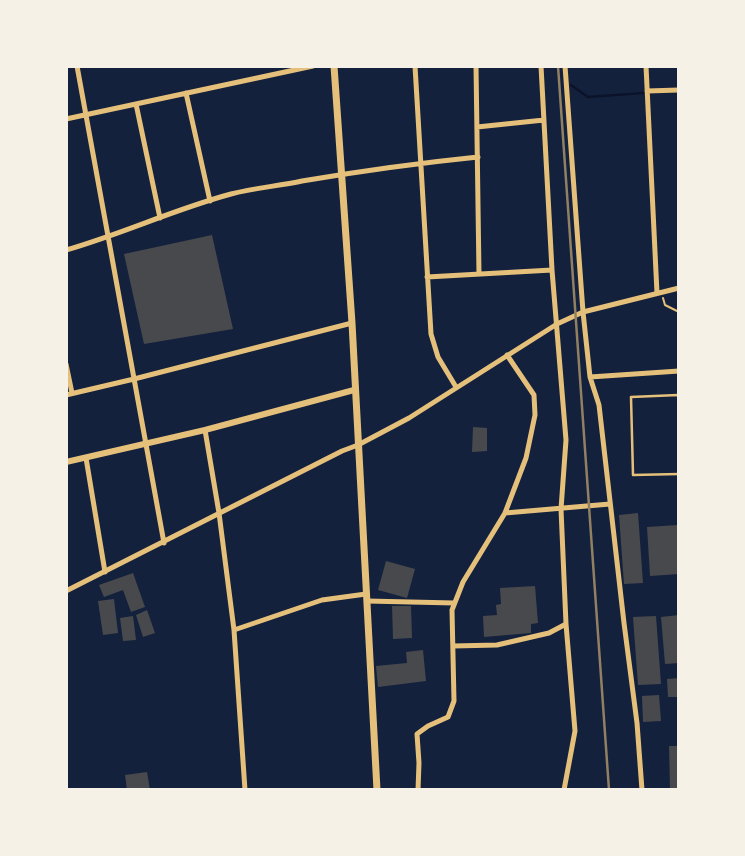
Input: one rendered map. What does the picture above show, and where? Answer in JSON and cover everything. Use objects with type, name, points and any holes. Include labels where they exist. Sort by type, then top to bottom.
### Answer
[{"type":"main road","points":[[334,66],[352,323],[354,390],[377,790]]},
{"type":"street","points":[[77,66],[144,443],[164,542]]},
{"type":"street","points":[[66,119],[313,66]]},
{"type":"street","points":[[415,66],[431,334],[438,357],[456,387]]},
{"type":"street","points":[[476,66],[479,274]]},
{"type":"street","points":[[541,66],[552,270],[566,440],[561,508],[566,624],[575,731],[564,790]]},
{"type":"street","points":[[565,66],[583,312],[590,377],[599,405],[637,722],[642,790]]},
{"type":"street","points":[[646,66],[659,293]]},
{"type":"street","points":[[647,91],[679,90]]},
{"type":"street","points":[[186,93],[210,200]]},
{"type":"street","points":[[136,104],[160,218]]},
{"type":"street","points":[[477,127],[544,120]]},
{"type":"street","points":[[66,250],[107,238],[210,200],[233,194],[342,174],[421,163],[478,158]]},
{"type":"street","points":[[427,278],[552,270]]},
{"type":"street","points":[[66,591],[342,451],[358,445],[408,418],[557,324],[583,312],[679,288]]},
{"type":"street","points":[[66,364],[69,394],[352,323]]},
{"type":"street","points":[[418,790],[417,734],[428,726],[448,717],[454,701],[452,610],[454,603],[463,582],[504,514],[526,458],[535,414],[534,395],[507,355]]},
{"type":"street","points":[[590,377],[679,371]]},
{"type":"street","points":[[66,462],[206,430],[354,390]]},
{"type":"street","points":[[206,430],[234,630],[245,790]]},
{"type":"street","points":[[86,458],[105,572]]},
{"type":"street","points":[[504,514],[610,504]]},
{"type":"street","points":[[234,630],[322,600],[366,597],[454,603]]},
{"type":"street","points":[[453,646],[497,645],[550,633],[566,624]]},
{"type":"lane","points":[[679,405],[678,395],[631,397],[633,475],[679,474]]},
{"type":"path","points":[[659,293],[665,305],[679,312]]},
{"type":"building","points":[[212,235],[233,329],[144,344],[124,254]]},
{"type":"building","points":[[473,427],[487,428],[487,451],[472,452]]},
{"type":"building","points":[[638,513],[643,583],[624,584],[619,515]]},
{"type":"building","points":[[678,525],[679,574],[650,576],[647,527]]},
{"type":"building","points":[[386,561],[415,569],[407,598],[378,590]]},
{"type":"building","points":[[133,573],[145,607],[131,612],[123,590],[104,597],[99,585]]},
{"type":"building","points":[[535,586],[538,623],[531,624],[531,633],[484,637],[483,616],[497,615],[496,605],[501,604],[500,588]]},
{"type":"building","points":[[114,599],[118,633],[103,635],[98,601]]},
{"type":"building","points":[[392,606],[411,606],[412,638],[393,639]]},
{"type":"building","points":[[147,610],[155,633],[143,637],[136,615]]},
{"type":"building","points":[[679,615],[679,663],[665,664],[661,617]]},
{"type":"building","points":[[133,616],[136,640],[123,641],[120,618]]},
{"type":"building","points":[[656,616],[661,684],[638,685],[633,617]]},
{"type":"building","points":[[423,650],[426,681],[378,687],[376,666],[407,663],[406,652]]},
{"type":"building","points":[[679,678],[679,697],[668,697],[667,679]]},
{"type":"building","points":[[659,695],[661,721],[643,722],[642,696]]},
{"type":"building","points":[[669,746],[679,746],[679,790],[670,790]]},
{"type":"building","points":[[147,772],[150,790],[127,790],[125,775]]},
{"type":"waterway","points":[[571,85],[588,97],[643,93]]},
{"type":"railway","points":[[558,66],[609,790]]}]
